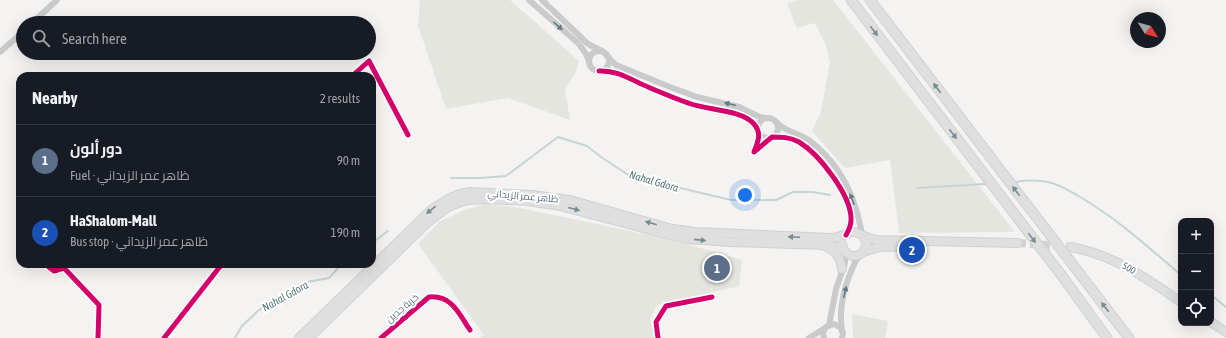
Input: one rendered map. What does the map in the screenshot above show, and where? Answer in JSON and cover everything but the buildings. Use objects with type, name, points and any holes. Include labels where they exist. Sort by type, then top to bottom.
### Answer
[{"type":"highway","points":[[850,0],[1062,276],[1107,338]]},
{"type":"highway","points":[[870,0],[1129,338]]},
{"type":"main road","name":"ظاهر عمر الزيداني","points":[[376,263],[424,216],[441,203],[459,194],[480,192],[544,196],[583,204],[672,228],[695,232],[832,238],[846,235]]},
{"type":"main road","name":"ظاهر عمر الزيداني","points":[[309,338],[428,222],[448,207],[466,200],[486,199],[551,204],[696,240],[828,244],[844,251]]},
{"type":"main road","points":[[972,242],[879,247],[851,256],[844,251],[842,242],[846,235],[858,232],[863,236],[877,240],[972,242],[1018,243]]},
{"type":"main road","points":[[861,253],[866,246],[863,236]]},
{"type":"main road","points":[[821,244],[836,254],[842,263],[842,269]]},
{"type":"main road","name":"500","points":[[1071,247],[1115,260],[1140,274],[1178,300]]},
{"type":"main road","name":"ظاهر عمر الزيداني","points":[[299,338],[371,268]]},
{"type":"main road","points":[[1214,324],[1226,332]]},
{"type":"street","points":[[40,16],[57,0]]},
{"type":"street","points":[[529,0],[579,44],[586,54],[593,69],[599,71],[613,71],[668,96],[692,104],[739,114],[751,121],[762,136],[769,138],[784,137],[799,142],[820,160],[832,176],[849,209],[851,221],[846,235]]},
{"type":"street","points":[[542,0],[588,44],[604,53],[616,65],[697,97],[740,107],[760,117],[771,118],[783,129],[804,137],[824,154],[845,180],[853,199],[863,236]]},
{"type":"street","points":[[0,52],[16,38]]},
{"type":"street","points":[[588,61],[594,52],[604,53]]},
{"type":"street","points":[[599,71],[607,65],[608,60],[604,53]]},
{"type":"street","points":[[357,72],[369,61],[375,72]]},
{"type":"street","points":[[376,74],[408,135]]},
{"type":"street","points":[[766,118],[759,123],[758,140],[754,152],[775,135],[778,130],[776,122]]},
{"type":"street","points":[[824,338],[823,332],[827,326],[836,289],[846,258],[844,251]]},
{"type":"street","points":[[842,338],[844,296],[852,270],[861,253]]},
{"type":"street","points":[[50,268],[54,271],[64,268],[99,305],[98,338]]},
{"type":"street","points":[[164,338],[219,268]]},
{"type":"street","name":"خربة جدين","points":[[380,338],[429,297],[438,296],[447,300],[455,308],[470,330]]},
{"type":"street","points":[[658,338],[656,322],[666,306],[712,297]]},
{"type":"street","points":[[808,338],[827,326],[837,325],[842,330]]},
{"type":"shaded area","points":[[420,0],[510,0],[579,61],[576,72],[565,89],[570,120],[508,98],[446,109],[418,25]]},
{"type":"shaded area","points":[[797,0],[833,0],[1015,232],[899,233],[890,160],[845,168],[812,131],[821,112],[830,62],[826,45],[815,23],[797,28],[787,4]]},
{"type":"shaded area","points":[[485,204],[521,208],[677,241],[742,260],[739,286],[657,305],[650,319],[654,338],[480,338],[484,335],[418,244],[439,222],[464,210]]},
{"type":"shaded area","points":[[852,314],[888,321],[885,338],[853,338]]},
{"type":"waterway","name":"Nahal Gdora","points":[[451,178],[506,176],[558,137],[587,146],[630,176],[731,200],[776,200],[793,192],[813,192],[830,195]]},
{"type":"waterway","points":[[1016,182],[1048,182],[1061,186],[1098,208],[1123,226],[1178,272]]},
{"type":"waterway","points":[[917,188],[985,184]]},
{"type":"waterway","name":"Nahal Gdora","points":[[376,240],[388,231]]},
{"type":"waterway","name":"Nahal Gdora","points":[[235,338],[242,326],[259,310],[291,294],[307,282],[329,278],[338,268]]},
{"type":"waterway","points":[[1214,297],[1226,307]]},
{"type":"tunnel","points":[[1018,243],[1071,247]]},
{"type":"cycle path","points":[[357,72],[369,61],[375,72]]},
{"type":"cycle path","points":[[599,71],[612,72],[624,76],[685,102],[734,113],[749,119],[754,124],[759,134],[754,152],[772,137],[782,137],[796,140],[816,156],[825,166],[833,176],[846,199],[850,210],[851,220],[850,228],[846,235]]},
{"type":"cycle path","points":[[376,74],[408,135]]},
{"type":"cycle path","points":[[50,268],[54,271],[64,268]]},
{"type":"cycle path","points":[[64,268],[99,305],[98,338]]},
{"type":"cycle path","points":[[164,338],[219,268]]},
{"type":"cycle path","points":[[381,338],[429,297],[437,297],[449,302],[470,330]]},
{"type":"cycle path","points":[[658,338],[656,322],[666,306],[712,297]]},
{"type":"place","name":"HaShalom-Mall","points":[[912,250]]},
{"type":"place","name":"دور ألون","points":[[717,268]]}]
